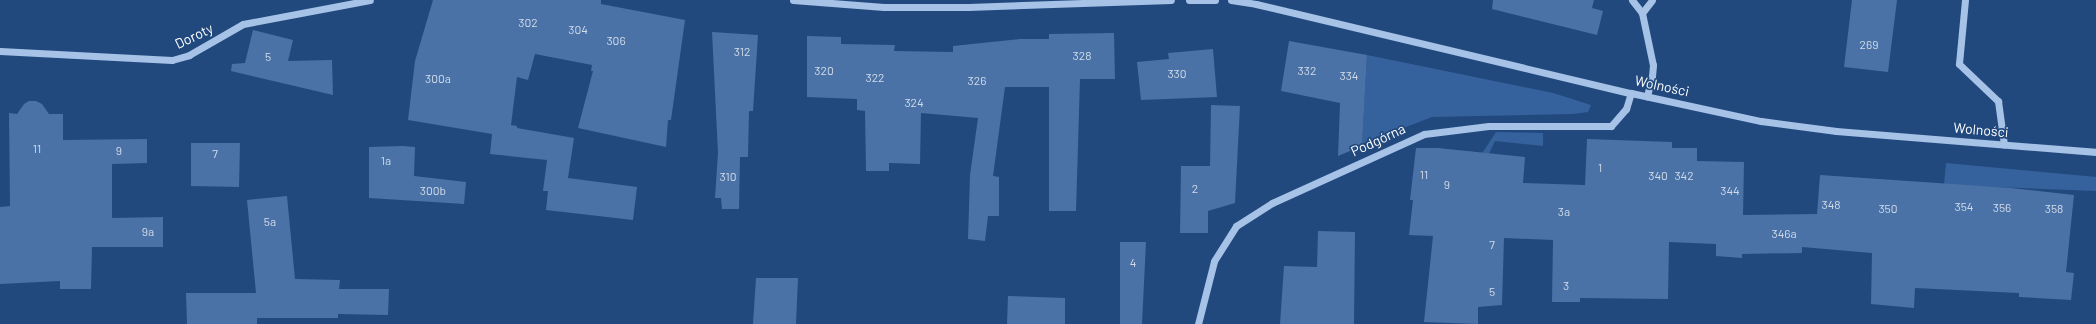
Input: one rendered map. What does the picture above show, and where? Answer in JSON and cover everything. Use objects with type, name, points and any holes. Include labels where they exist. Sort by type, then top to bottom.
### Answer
[{"type":"street","name":"Doroty","points":[[0,51],[172,60],[189,55],[244,24],[370,0]]},
{"type":"street","points":[[793,0],[884,7],[1171,0]]},
{"type":"street","points":[[1189,0],[1215,0]]},
{"type":"street","name":"Wolności","points":[[1231,0],[1256,4],[1631,93],[1761,121],[1797,126],[2096,152]]},
{"type":"street","points":[[1632,0],[1642,13],[1653,65],[1647,96]]},
{"type":"street","points":[[1642,13],[1652,0]]},
{"type":"street","points":[[1965,0],[1960,64],[1998,101],[2004,145]]},
{"type":"street","name":"Podgórna","points":[[1198,324],[1214,261],[1236,226],[1272,203],[1424,134],[1488,126],[1611,126],[1626,108],[1631,93]]},
{"type":"shaded area","points":[[1367,55],[1553,93],[1591,105],[1588,112],[1573,114],[1432,117],[1362,144]]},
{"type":"shaded area","points":[[1496,132],[1543,133],[1543,146],[1495,141],[1481,170],[1483,152]]},
{"type":"shaded area","points":[[1946,163],[2096,177],[2096,191],[1944,185]]},
{"type":"building","points":[[433,0],[601,0],[601,4],[685,20],[671,120],[668,120],[666,147],[578,128],[593,71],[591,71],[592,65],[535,54],[528,80],[517,77],[511,125],[517,126],[517,128],[574,138],[568,178],[637,187],[633,220],[546,210],[548,191],[543,191],[547,160],[490,154],[492,134],[408,120],[415,61]]},
{"type":"building","points":[[1493,0],[1594,0],[1592,8],[1603,11],[1597,35],[1492,9]]},
{"type":"building","points":[[1852,0],[1897,0],[1888,72],[1844,67]]},
{"type":"building","points":[[253,30],[293,40],[288,61],[332,60],[333,95],[231,71],[232,64],[245,63]]},
{"type":"building","points":[[712,32],[758,35],[753,111],[749,111],[748,157],[740,157],[739,209],[722,209],[721,198],[715,198],[718,153]]},
{"type":"building","points":[[1114,33],[1115,79],[1080,79],[1076,211],[1049,211],[1049,87],[1005,87],[993,176],[999,177],[999,216],[988,216],[985,241],[968,239],[970,175],[978,118],[921,113],[920,164],[889,163],[889,171],[866,171],[865,111],[857,110],[857,99],[807,97],[807,36],[841,37],[841,44],[895,45],[894,51],[953,52],[953,46],[1020,39],[1049,39],[1049,34]]},
{"type":"building","points":[[1289,41],[1367,55],[1362,146],[1338,156],[1340,103],[1281,91]]},
{"type":"building","points":[[1213,49],[1217,97],[1141,100],[1137,62],[1169,59],[1168,53]]},
{"type":"building","points":[[29,101],[36,101],[42,104],[49,114],[63,114],[63,140],[147,139],[147,163],[112,164],[112,218],[163,217],[163,247],[92,247],[91,289],[60,289],[60,281],[0,284],[0,207],[10,206],[9,113],[17,114],[24,104]]},
{"type":"building","points":[[1211,105],[1240,106],[1235,203],[1208,211],[1208,233],[1180,233],[1181,166],[1210,166]]},
{"type":"building","points":[[1587,139],[1672,142],[1672,148],[1697,148],[1697,161],[1744,162],[1743,215],[1817,214],[1820,175],[2011,188],[2074,195],[2066,272],[2074,273],[2071,300],[2019,297],[2019,293],[1915,288],[1914,308],[1871,304],[1872,253],[1802,247],[1802,253],[1742,254],[1742,258],[1716,256],[1716,244],[1669,242],[1668,299],[1580,298],[1580,302],[1552,302],[1553,240],[1504,238],[1502,305],[1478,307],[1478,324],[1424,322],[1433,236],[1409,235],[1413,200],[1410,200],[1416,148],[1438,148],[1525,157],[1523,183],[1585,185]]},
{"type":"building","points":[[191,143],[240,143],[239,187],[191,186]]},
{"type":"building","points":[[369,147],[415,147],[414,176],[466,182],[464,204],[369,198]]},
{"type":"building","points":[[287,196],[295,279],[340,280],[339,289],[389,289],[388,315],[338,314],[338,318],[257,318],[257,324],[187,324],[186,293],[256,293],[247,200]]},
{"type":"building","points":[[1318,231],[1355,232],[1354,324],[1280,324],[1284,266],[1317,267]]},
{"type":"building","points":[[1120,242],[1146,242],[1142,324],[1120,324]]},
{"type":"building","points":[[756,278],[798,278],[796,324],[753,324]]},
{"type":"building","points":[[1008,296],[1065,298],[1065,324],[1007,324]]}]
